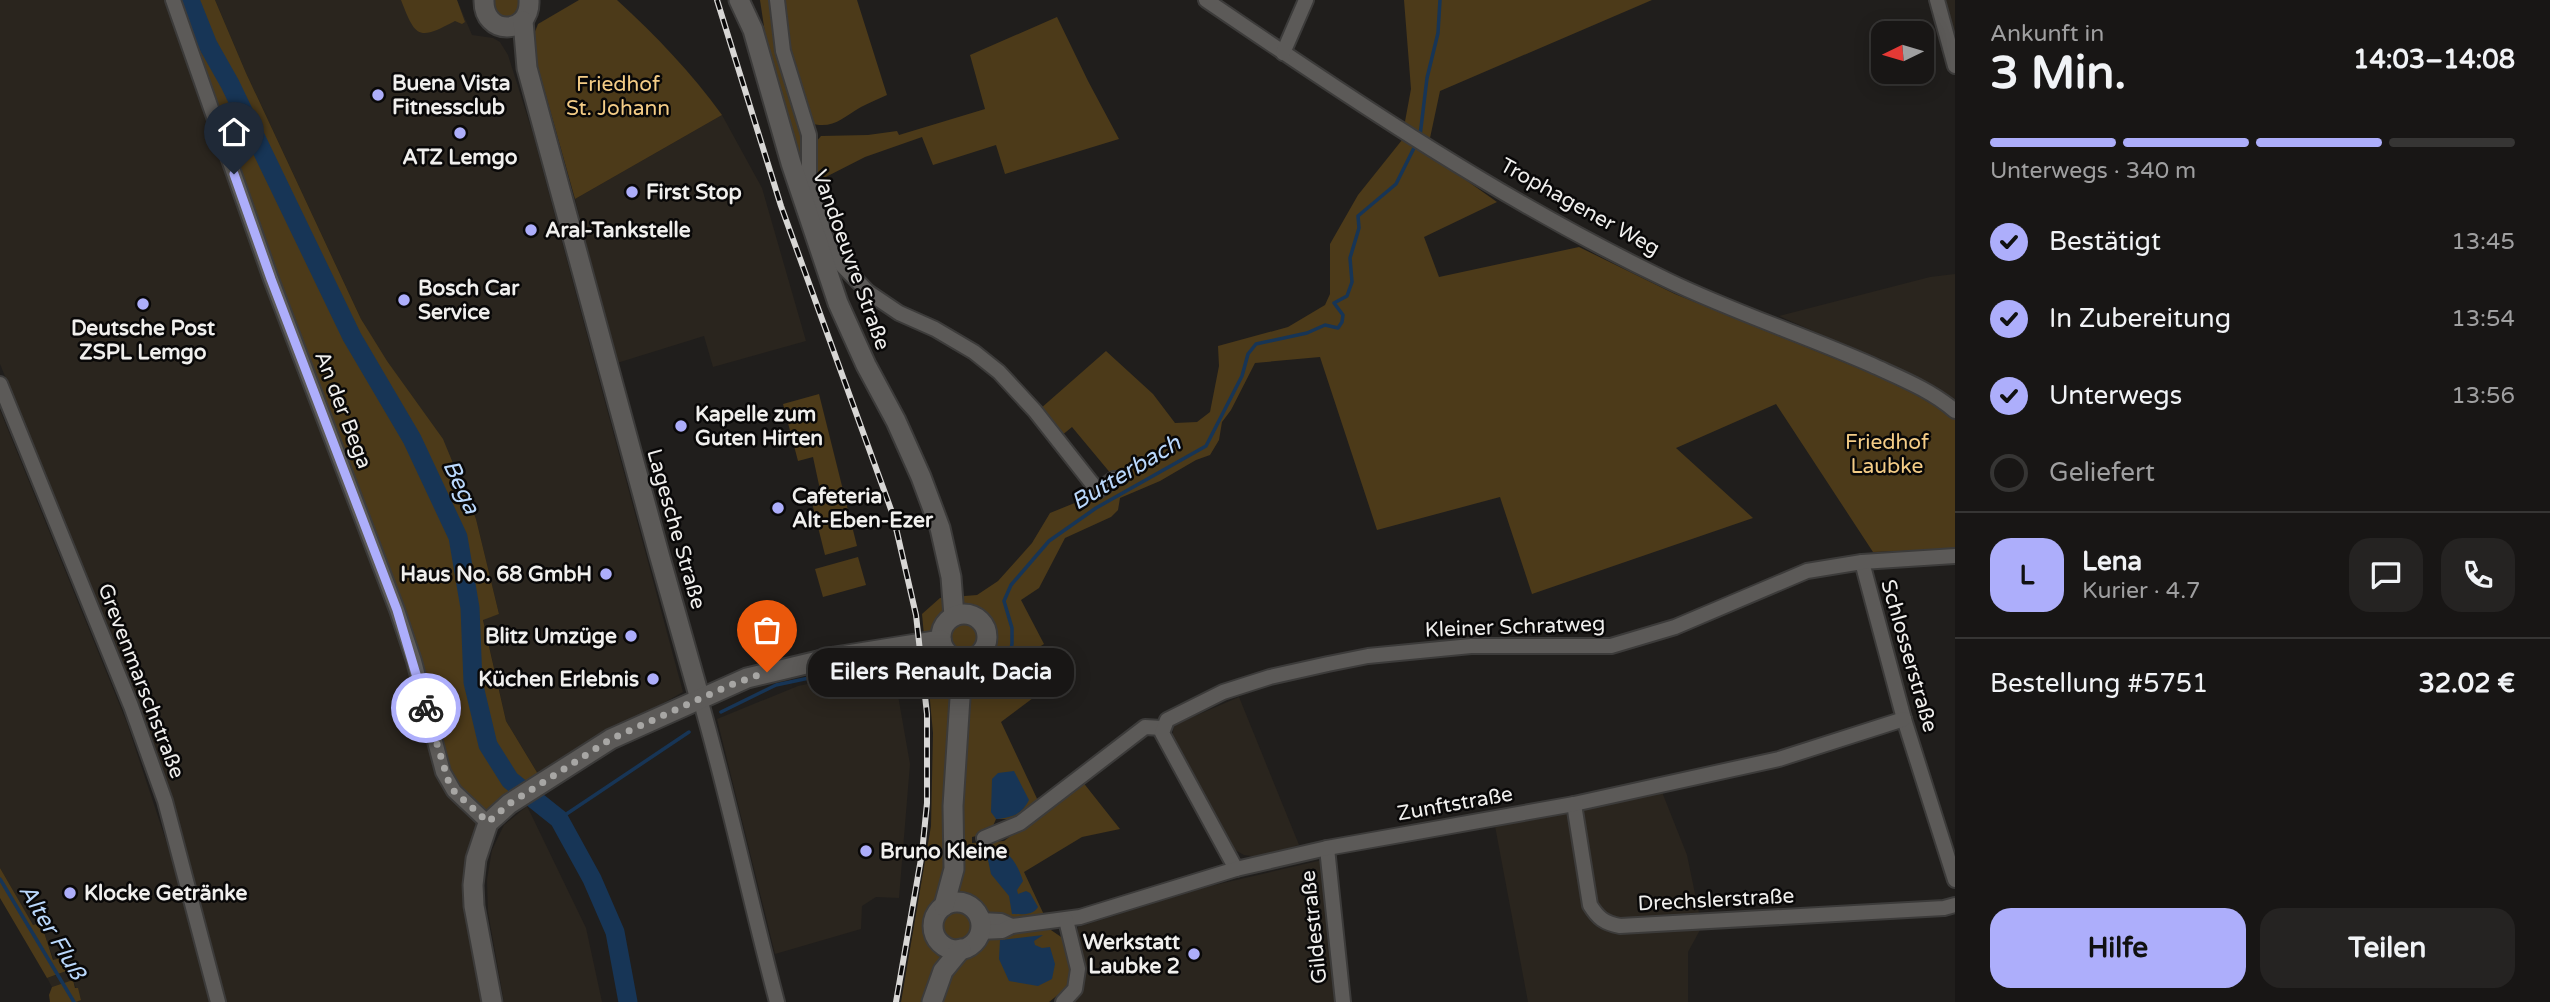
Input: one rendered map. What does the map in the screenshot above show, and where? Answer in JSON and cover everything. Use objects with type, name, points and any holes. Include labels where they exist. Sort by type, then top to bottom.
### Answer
[{"type":"street","name":"An der Bega","points":[[173,0],[271,279],[397,610],[414,661],[443,772],[454,791],[488,822]]},
{"type":"street","name":"Vandoeuvre Straße","points":[[739,0],[753,30],[791,163],[838,303],[922,477],[940,528],[951,577],[954,616]]},
{"type":"street","name":"Vandoeuvre Straße","points":[[753,30],[754,0]]},
{"type":"street","points":[[777,0],[783,51],[809,135],[809,181],[822,230],[833,256],[868,292],[899,313],[935,329],[974,352],[999,372],[1035,411],[1098,491],[1114,479]]},
{"type":"street","name":"Trophagener Weg","points":[[1206,0],[1399,130],[1590,242],[1669,281],[1841,351],[1911,383],[1955,411]]},
{"type":"street","points":[[1283,53],[1306,0]]},
{"type":"street","points":[[1937,0],[1955,66]]},
{"type":"street","points":[[481,3],[491,21],[525,11]]},
{"type":"street","name":"Lagesche Straße","points":[[525,11],[527,68],[659,554],[717,755],[730,819],[777,1002]]},
{"type":"street","name":"Grevenmarschstraße","points":[[0,384],[131,706],[165,801],[218,1002]]},
{"type":"street","name":"Kleiner Schratweg","points":[[984,838],[1020,823],[1145,727],[1162,728],[1167,720],[1214,696],[1269,677],[1368,656],[1471,646],[1611,646],[1675,627],[1807,572],[1861,562],[1955,556]]},
{"type":"street","name":"Schlosserstraße","points":[[1861,562],[1905,719],[1955,880]]},
{"type":"street","name":"Vandoeuvre Straße","points":[[951,577],[974,616]]},
{"type":"street","points":[[492,1002],[474,906],[476,859],[488,822],[509,804],[611,739],[747,678],[847,654],[955,652],[982,652],[987,639],[984,625],[974,616],[964,614],[954,616],[946,624],[955,652],[960,698],[953,806],[954,869],[944,906]]},
{"type":"street","name":"Zunftstraße","points":[[980,926],[1002,932],[1012,926],[1066,920],[1236,869],[1327,848],[1573,804],[1779,759],[1905,719]]},
{"type":"street","points":[[1162,728],[1164,738],[1236,869]]},
{"type":"street","name":"Drechslerstraße","points":[[1573,804],[1590,905],[1597,917],[1607,923],[1620,926],[1944,908],[1955,905]]},
{"type":"street","name":"Gildestraße","points":[[1327,848],[1343,1002]]},
{"type":"street","points":[[954,869],[966,904]]},
{"type":"street","points":[[932,1002],[943,971],[961,949],[973,943],[980,926],[975,910],[966,904],[951,903],[935,916],[936,937],[953,949],[961,949]]},
{"type":"street","points":[[1063,1002],[1075,989],[1078,969],[1066,920]]},
{"type":"street","points":[[940,942],[943,971]]},
{"type":"shaded area","points":[[0,0],[167,0],[390,608],[442,788],[480,825],[463,877],[486,1002],[225,1002],[172,798],[135,696],[0,364]]},
{"type":"shaded area","points":[[215,0],[457,0],[472,35],[493,38],[500,42],[508,55],[533,134],[683,692],[538,774],[506,721],[483,619],[499,614],[476,519],[361,319],[246,73]]},
{"type":"shaded area","points":[[1942,0],[1955,0],[1955,48]]},
{"type":"shaded area","points":[[722,115],[762,188],[806,341],[713,367],[704,336],[617,363],[575,199]]},
{"type":"shaded area","points":[[1955,274],[1955,407],[1915,376],[1779,316],[1930,277]]},
{"type":"shaded area","points":[[0,410],[127,723],[175,868],[211,1002],[76,1002],[81,999],[73,981],[52,987],[47,978],[69,970],[65,957],[54,961],[41,924],[33,926],[0,868]]},
{"type":"shaded area","points":[[893,667],[910,764],[899,898],[876,897],[862,906],[861,929],[775,954],[717,719],[798,686]]},
{"type":"shaded area","points":[[1239,697],[1299,845],[1258,857],[1244,855],[1235,850],[1172,738],[1174,725]]},
{"type":"shaded area","points":[[1662,792],[1687,855],[1699,913],[1700,930],[1688,952],[1688,1002],[1528,1002],[1495,826]]},
{"type":"shaded area","points":[[527,806],[586,928],[602,1002],[504,1002],[488,912],[487,880],[492,850],[504,825]]},
{"type":"shaded area","points":[[1335,857],[1333,866],[1351,1002],[1056,1002],[1080,996],[1084,978],[1077,942],[1078,927],[1206,887]]},
{"type":"green space","points":[[177,0],[215,0],[246,73],[361,319],[387,361],[443,439],[476,519],[499,614],[483,620],[506,721],[538,774],[510,793],[489,813],[457,786],[449,768]]},
{"type":"green space","points":[[401,0],[457,0],[465,22],[462,24],[455,21],[433,31],[420,32],[415,29]]},
{"type":"green space","points":[[490,0],[522,0],[520,15],[499,20]]},
{"type":"green space","name":"Friedhof St. Johann","points":[[579,0],[617,0],[672,55],[722,115],[575,199],[531,42],[538,24]]},
{"type":"green space","points":[[760,0],[772,0],[802,135],[806,182],[770,66]]},
{"type":"green space","points":[[784,0],[857,0],[887,95],[831,124],[809,123],[789,55]]},
{"type":"green space","points":[[1404,0],[1652,0],[1440,91],[1430,138],[1404,127],[1411,89]]},
{"type":"green space","points":[[1057,17],[1119,139],[1005,174],[996,145],[933,165],[922,137],[865,157],[814,183],[815,143],[821,136],[897,131],[899,135],[985,109],[970,55]]},
{"type":"green space","name":"Friedhof Laubke","points":[[1402,140],[1422,149],[1497,202],[1424,237],[1439,277],[1579,247],[1675,294],[1900,385],[1955,418],[1955,549],[1873,552],[1776,404],[1676,448],[1753,518],[1532,594],[1500,497],[1377,530],[1320,357],[1255,363],[1222,422],[1219,440],[1210,455],[1120,498],[1118,510],[1111,517],[1065,538],[1039,588],[1021,600],[1044,644],[1025,656],[1033,669],[1027,672],[1037,687],[1033,698],[1001,722],[1040,805],[1012,819],[996,819],[990,833],[972,837],[972,843],[1004,841],[1082,781],[1120,829],[1082,837],[1024,872],[1048,928],[1067,941],[1072,974],[1069,986],[1049,1002],[901,1002],[931,826],[933,733],[922,614],[940,598],[977,595],[998,581],[1032,543],[1050,513],[1082,500],[1112,475],[1072,427],[1061,436],[1040,409],[1106,351],[1153,394],[1175,423],[1197,422],[1210,412],[1219,366],[1218,346],[1288,327],[1325,305],[1330,294],[1330,244],[1358,195]]},
{"type":"green space","points":[[819,394],[857,546],[825,555],[812,503],[822,499],[813,457],[798,461],[783,404]]},
{"type":"green space","points":[[858,557],[866,585],[823,597],[815,569]]},
{"type":"green space","points":[[0,868],[33,925],[41,923],[53,960],[65,957],[69,970],[47,978],[0,898]]},
{"type":"green space","points":[[73,980],[81,1000],[50,1002],[52,987]]},
{"type":"water","points":[[1014,771],[1029,800],[1016,814],[996,819],[991,812],[992,779],[998,773]]},
{"type":"water","points":[[985,846],[999,848],[1014,861],[1023,881],[1017,890],[1018,894],[1026,891],[1030,893],[1038,907],[1036,910],[1026,914],[1012,914],[1009,896],[991,874]]},
{"type":"water","points":[[1043,935],[1034,941],[1035,945],[1042,948],[1050,947],[1055,964],[1052,979],[1038,986],[1009,981],[999,959],[1000,940]]},
{"type":"waterway","name":"Bega","points":[[190,0],[208,45],[230,84],[352,337],[412,439],[458,537],[470,608],[473,682],[488,745],[510,780],[559,819],[592,879],[615,932],[628,1002]]},
{"type":"waterway","name":"Butterbach","points":[[1420,136],[1427,78],[1438,33],[1440,0]]},
{"type":"waterway","name":"Butterbach","points":[[973,683],[994,684],[1004,674],[1012,644],[1012,628],[1004,601],[1011,585],[1049,541],[1096,508],[1206,446],[1242,376],[1248,354],[1256,344],[1307,333],[1325,325],[1338,328],[1343,315],[1334,303],[1347,296],[1352,282],[1350,258],[1359,228],[1358,216],[1396,184],[1414,148]]},
{"type":"waterway","points":[[853,669],[877,664],[902,668]]},
{"type":"waterway","points":[[721,712],[776,685],[828,674]]},
{"type":"waterway","points":[[946,676],[952,678]]},
{"type":"waterway","points":[[559,819],[689,732]]},
{"type":"waterway","name":"Alter Fluß","points":[[0,879],[74,1002]]},
{"type":"railway","points":[[717,0],[781,206],[893,515],[916,615],[927,714],[927,803],[922,853],[896,1002]]},
{"type":"way so far","points":[[426,708],[443,772],[454,791],[488,822],[509,804],[611,739],[728,686],[767,672]]},
{"type":"place","name":"Buena Vista Fitnessclub","points":[[378,95]]},
{"type":"place","name":"ATZ Lemgo","points":[[460,133]]},
{"type":"place","name":"First Stop","points":[[632,192]]},
{"type":"place","name":"Aral-Tankstelle","points":[[531,230]]},
{"type":"place","name":"Bosch Car Service","points":[[404,300]]},
{"type":"place","name":"Deutsche Post ZSPL Lemgo","points":[[143,304]]},
{"type":"place","name":"Kapelle zum Guten Hirten","points":[[681,426]]},
{"type":"place","name":"Cafeteria Alt-Eben-Ezer","points":[[778,508]]},
{"type":"place","name":"Haus No. 68 GmbH","points":[[606,574]]},
{"type":"place","name":"Blitz Umzüge","points":[[631,636]]},
{"type":"place","name":"Eilers Renault, Dacia","points":[[767,672]]},
{"type":"place","name":"Küchen Erlebnis","points":[[653,679]]},
{"type":"place","name":"Bruno Kleine","points":[[866,851]]},
{"type":"place","name":"Klocke Getränke","points":[[70,893]]},
{"type":"place","name":"Werkstatt Laubke 2","points":[[1194,954]]},
{"type":"route","points":[[234,174],[271,279],[397,610],[426,708]]}]
